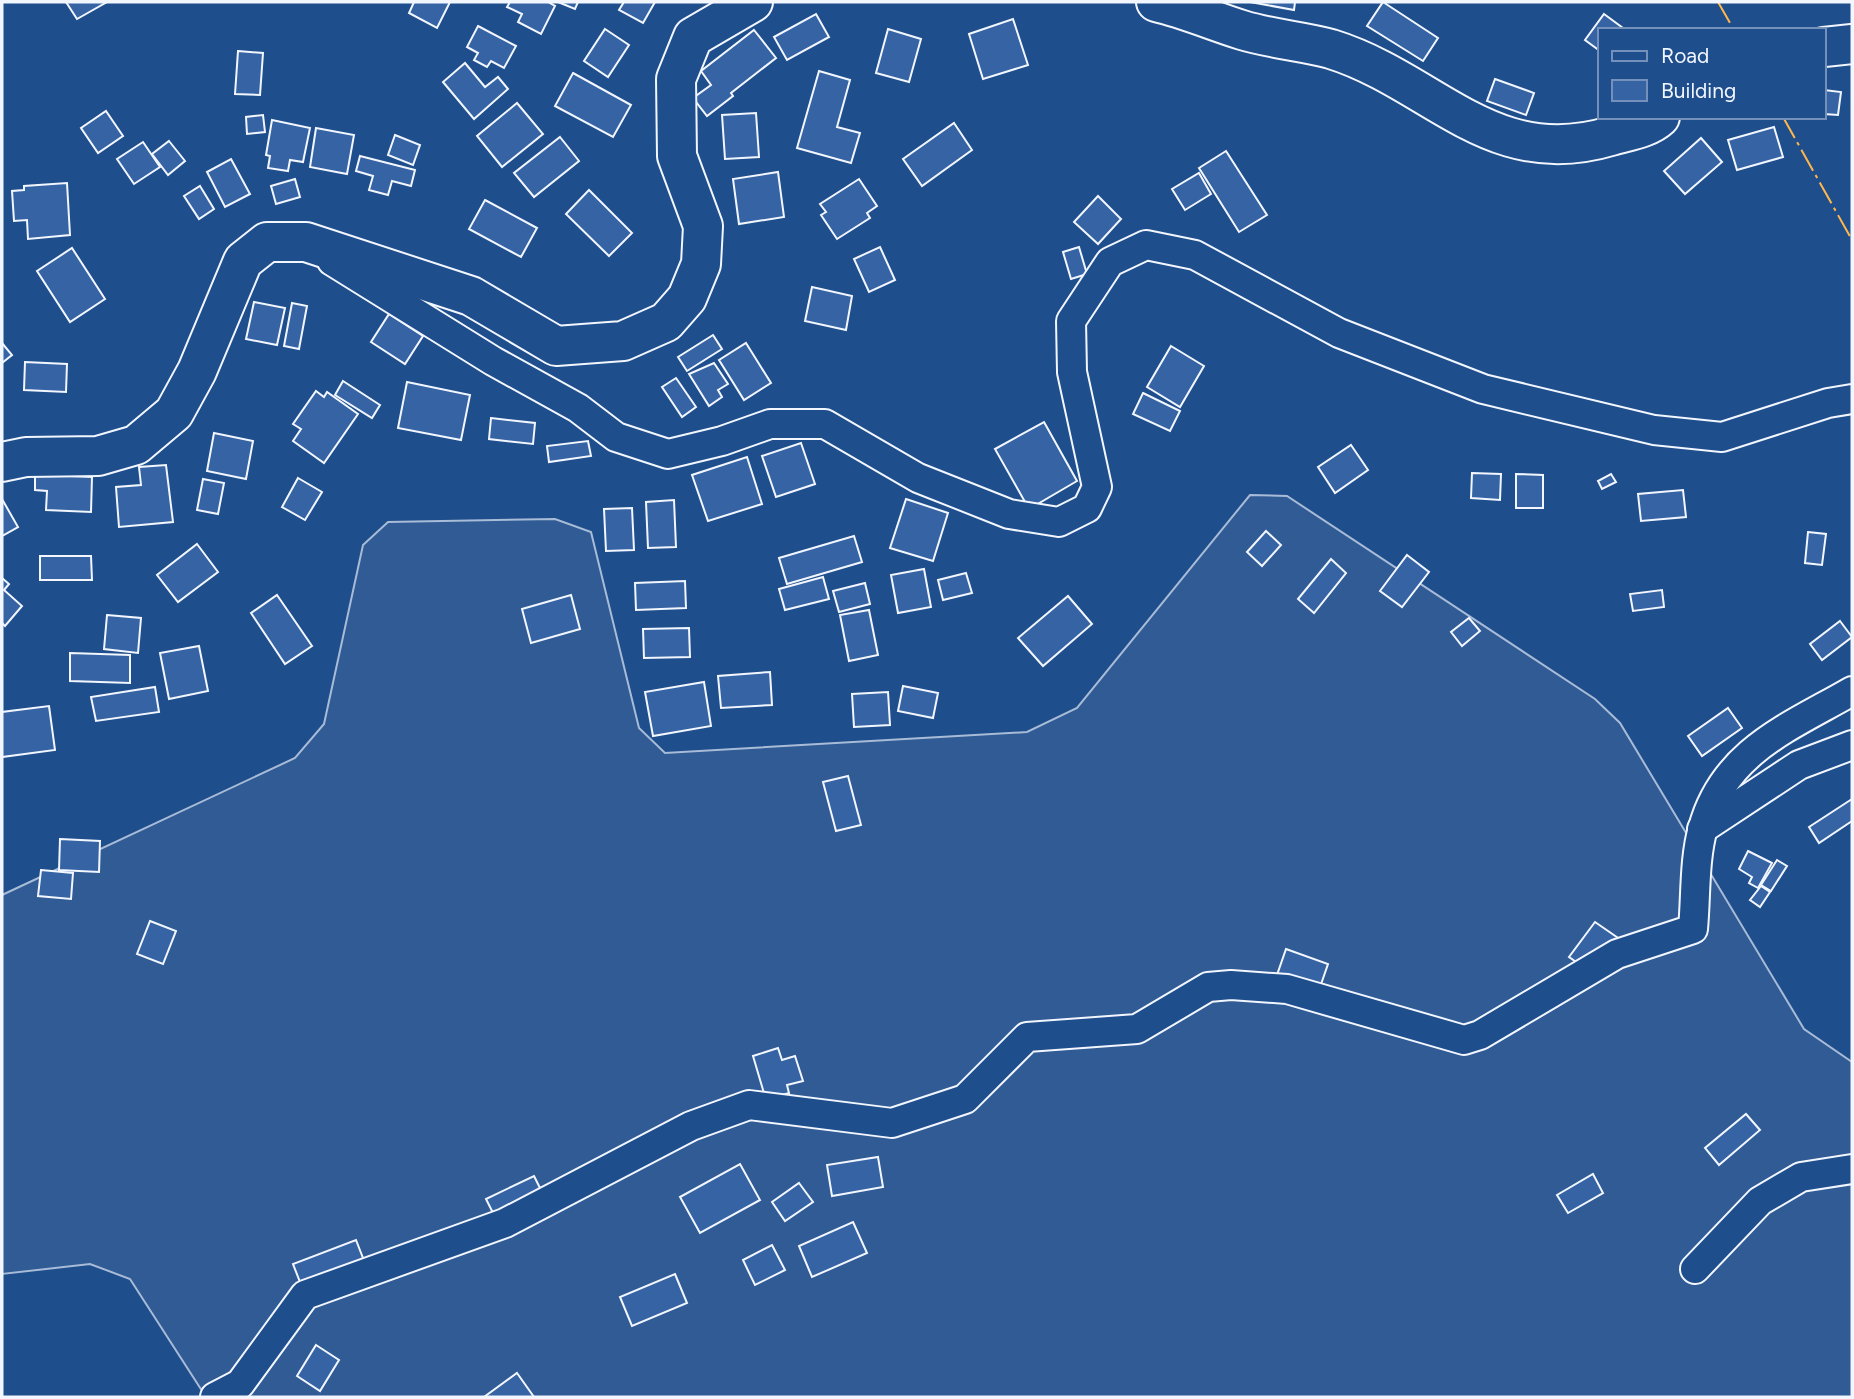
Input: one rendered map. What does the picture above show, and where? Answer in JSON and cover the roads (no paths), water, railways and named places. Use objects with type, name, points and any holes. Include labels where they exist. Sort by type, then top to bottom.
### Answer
[{"type":"highway","points":[[2,462],[26,457],[97,456],[136,444],[174,413],[197,371],[243,261],[267,242],[295,239],[471,296],[556,346],[623,341],[666,322],[687,298],[701,264],[703,226],[677,156],[676,79],[694,37],[753,2]]},
{"type":"highway","points":[[1162,2],[1244,31],[1332,50],[1408,85],[1494,134],[1534,145],[1597,141],[1652,124],[1658,119]]},
{"type":"highway","points":[[1826,47],[1852,44]]},
{"type":"lane","points":[[306,244],[493,361],[578,408],[616,437],[668,454],[722,441],[770,424],[825,424],[918,478],[1009,514],[1059,522],[1087,508],[1097,487],[1072,372],[1071,321],[1110,262],[1146,245],[1195,255],[1339,333],[1483,388],[1654,430],[1722,438],[1828,403],[1852,399]]},
{"type":"lane","points":[[215,1397],[240,1384],[304,1295],[505,1223],[691,1126],[749,1105],[892,1123],[965,1099],[1027,1037],[1137,1029],[1208,987],[1231,985],[1287,989],[1464,1041],[1480,1035],[1617,954],[1693,929],[1702,829],[1715,794],[1747,752],[1852,691]]},
{"type":"lane","points":[[1702,829],[1799,765],[1852,745]]},
{"type":"lane","points":[[1695,1269],[1760,1201],[1801,1177],[1852,1169]]}]
